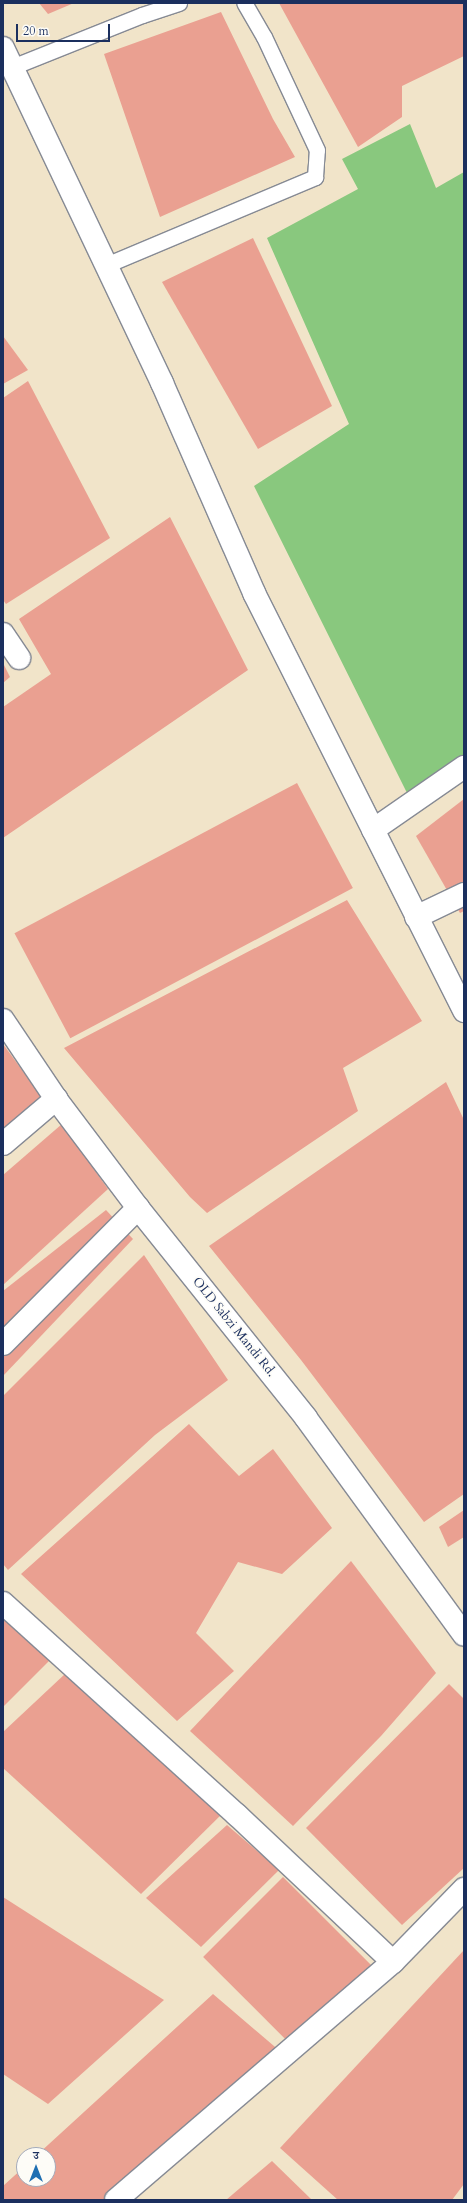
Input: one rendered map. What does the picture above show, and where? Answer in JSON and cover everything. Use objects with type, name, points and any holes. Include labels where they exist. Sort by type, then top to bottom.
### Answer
[{"type":"street","points":[[8,57],[162,383],[254,593],[464,1010]]},
{"type":"street","points":[[3,634],[19,658]]},
{"type":"street","points":[[373,830],[464,767]]},
{"type":"street","points":[[416,917],[464,894]]},
{"type":"street","name":"OLD Sabzi Mandi Rd.","points":[[3,1020],[56,1099],[138,1208],[306,1418],[464,1635]]},
{"type":"street","points":[[3,1144],[56,1099]]},
{"type":"street","points":[[3,1344],[138,1208]]},
{"type":"street","points":[[3,1603],[238,1815],[393,1962]]},
{"type":"street","points":[[116,2200],[393,1962],[464,1889]]},
{"type":"lane","points":[[8,57],[179,3]]},
{"type":"lane","points":[[106,264],[315,177],[316,150],[264,37],[244,3]]},
{"type":"green space","points":[[410,124],[436,188],[464,172],[464,768],[412,803],[254,486],[349,424],[267,238],[358,189],[342,159]]},
{"type":"building","points":[[39,3],[74,3],[48,14]]},
{"type":"building","points":[[279,3],[464,3],[464,56],[402,86],[402,117],[358,147]]},
{"type":"building","points":[[221,12],[273,119],[295,157],[160,217],[104,54]]},
{"type":"building","points":[[253,238],[332,406],[258,449],[162,282]]},
{"type":"building","points":[[3,336],[28,370],[3,384]]},
{"type":"building","points":[[28,381],[110,538],[6,604],[3,600],[3,398]]},
{"type":"building","points":[[170,517],[248,670],[3,838],[3,707],[51,674],[19,619]]},
{"type":"building","points":[[3,663],[10,677],[3,683]]},
{"type":"building","points":[[297,783],[353,888],[70,1038],[14,933]]},
{"type":"building","points":[[464,799],[464,911],[460,913],[416,836]]},
{"type":"building","points":[[347,900],[422,1021],[343,1068],[358,1111],[207,1213],[190,1197],[64,1048]]},
{"type":"building","points":[[3,1044],[44,1100],[3,1135]]},
{"type":"building","points":[[446,1082],[464,1120],[464,1494],[424,1522],[301,1360],[209,1246]]},
{"type":"building","points":[[62,1124],[108,1189],[3,1285],[3,1175]]},
{"type":"building","points":[[106,1210],[133,1239],[3,1376],[3,1291]]},
{"type":"building","points":[[144,1255],[228,1380],[155,1435],[8,1570],[3,1564],[3,1396]]},
{"type":"building","points":[[189,1424],[239,1476],[273,1449],[332,1528],[282,1574],[238,1562],[196,1633],[234,1671],[177,1721],[21,1574]]},
{"type":"building","points":[[464,1510],[464,1537],[448,1547],[439,1527]]},
{"type":"building","points":[[351,1561],[436,1673],[381,1736],[293,1826],[190,1731]]},
{"type":"building","points":[[3,1606],[58,1652],[3,1707]]},
{"type":"building","points":[[66,1673],[227,1809],[141,1894],[3,1768],[3,1732]]},
{"type":"building","points":[[449,1684],[464,1699],[464,1868],[402,1925],[306,1828]]},
{"type":"building","points":[[227,1825],[279,1870],[201,1947],[146,1898]]},
{"type":"building","points":[[283,1877],[373,1967],[293,2047],[203,1957]]},
{"type":"building","points":[[3,1897],[164,2000],[48,2104],[3,2074]]},
{"type":"building","points":[[464,1950],[464,2184],[452,2200],[338,2200],[280,2148]]},
{"type":"building","points":[[213,1994],[281,2052],[119,2200],[3,2200],[3,2186],[16,2174],[16,2187],[56,2187],[56,2147],[46,2147]]},
{"type":"building","points":[[272,2161],[312,2200],[226,2200]]}]
